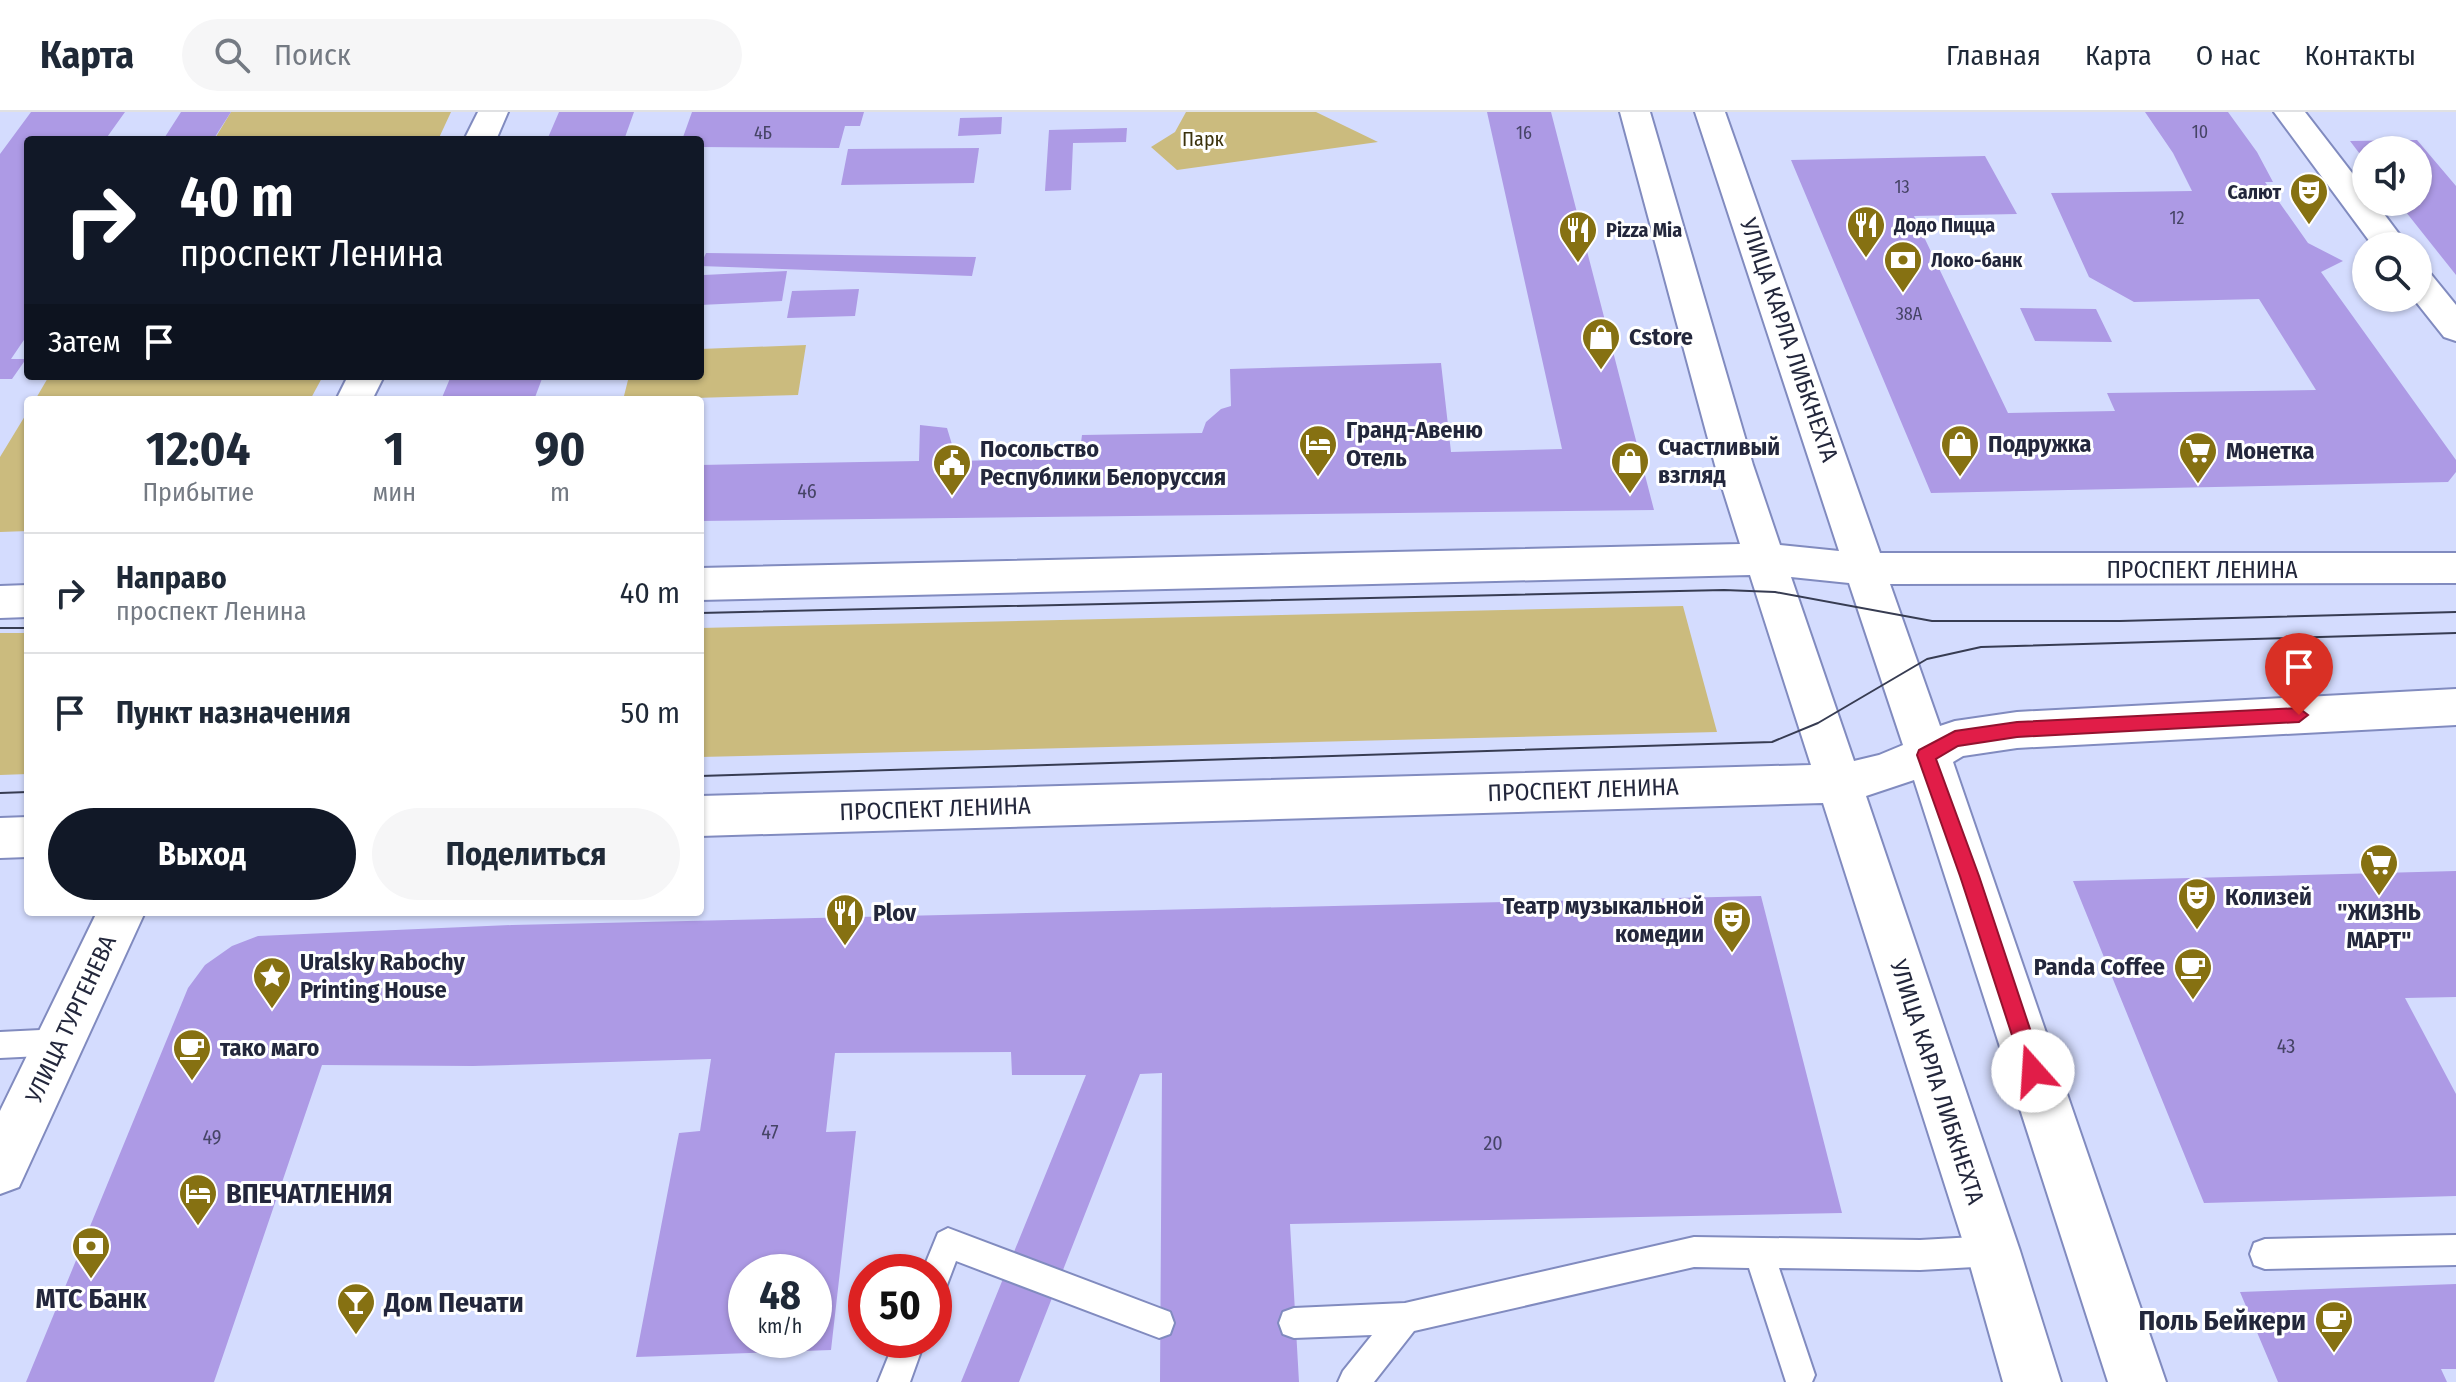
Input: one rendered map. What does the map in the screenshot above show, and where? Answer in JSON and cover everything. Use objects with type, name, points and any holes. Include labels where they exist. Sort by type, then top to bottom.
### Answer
[{"type":"main road","points":[[482,136],[493,112]]},
{"type":"main road","points":[[1635,112],[1734,465],[1764,559]]},
{"type":"main road","name":"УЛИЦА КАРЛА ЛИБКНЕХТА","points":[[1710,112],[1847,510],[1926,755]]},
{"type":"main road","points":[[2289,112],[2381,232]]},
{"type":"main road","points":[[2432,299],[2456,329]]},
{"type":"main road","name":"ПРОСПЕКТ ЛЕНИНА","points":[[704,584],[1764,559],[1864,569],[2456,568]]},
{"type":"main road","name":"УЛИЦА КАРЛА ЛИБКНЕХТА","points":[[1764,559],[1993,1251],[2032,1382]]},
{"type":"main road","points":[[0,602],[24,601]]},
{"type":"main road","name":"ПРОСПЕКТ ЛЕНИНА","points":[[704,816],[1838,783],[1884,773],[1955,739],[2017,730],[2456,707]]},
{"type":"main road","points":[[1926,755],[1970,876],[2137,1382]]},
{"type":"main road","points":[[0,838],[24,837]]},
{"type":"main road","name":"УЛИЦА ТУРГЕНЕВА","points":[[0,1168],[119,916]]},
{"type":"lane","points":[[0,1045],[61,1042]]},
{"type":"lane","points":[[944,1254],[948,1243],[1159,1323]]},
{"type":"lane","points":[[2265,1254],[2456,1250]]},
{"type":"lane","points":[[1294,1323],[1405,1318],[1694,1252],[1920,1255],[1993,1251]]},
{"type":"lane","points":[[1759,1253],[1799,1375]]},
{"type":"lane","points":[[1354,1382],[1405,1318]]},
{"type":"lane","points":[[894,1382],[903,1358]]},
{"type":"green space","points":[[231,112],[451,112],[440,136],[216,136]]},
{"type":"green space","name":"Парк","points":[[1186,112],[1316,112],[1378,142],[1177,170],[1151,147],[1175,132]]},
{"type":"green space","points":[[806,345],[798,395],[624,396],[628,380],[704,380],[704,349]]},
{"type":"green space","points":[[47,380],[321,380],[312,396],[37,396]]},
{"type":"green space","points":[[24,418],[24,531],[0,532],[0,457]]},
{"type":"green space","points":[[1683,606],[1717,732],[704,757],[704,628]]},
{"type":"green space","points":[[0,633],[24,633],[24,774],[0,775]]},
{"type":"building","points":[[31,112],[125,112],[108,136],[24,136],[24,340],[11,359],[24,359],[24,362],[12,379],[0,379],[0,154]]},
{"type":"building","points":[[181,112],[231,112],[216,136],[166,136]]},
{"type":"building","points":[[559,112],[634,112],[625,136],[549,136]]},
{"type":"building","points":[[692,112],[864,112],[860,126],[845,126],[839,148],[704,147],[704,136],[683,136]]},
{"type":"building","points":[[1487,112],[1551,112],[1654,510],[704,521],[704,465],[919,461],[920,425],[947,428],[957,461],[1079,458],[1082,435],[1202,433],[1206,422],[1221,409],[1231,406],[1230,369],[1441,363],[1451,452],[1562,449]]},
{"type":"building","points":[[2145,112],[2228,112],[2257,152],[2273,182],[2265,182],[2308,243],[2343,261],[2321,272],[2456,460],[2456,472],[2448,482],[1931,493],[1791,160],[1985,156],[2017,214],[1914,216],[2008,413],[2115,411],[2107,393],[2316,390],[2259,299],[2134,302],[2089,277],[2051,193],[2192,191],[2173,153]]},
{"type":"building","points":[[1002,117],[1001,134],[958,136],[960,118]]},
{"type":"building","points":[[1127,128],[1126,142],[1073,143],[1071,190],[1045,191],[1049,130]]},
{"type":"building","points":[[979,148],[974,183],[841,185],[848,149]]},
{"type":"building","points":[[2432,158],[2456,186],[2456,275],[2432,245],[2432,232],[2422,232],[2409,216],[2432,216]]},
{"type":"building","points":[[706,253],[976,257],[972,276],[704,266]]},
{"type":"building","points":[[787,271],[782,301],[704,305],[704,275]]},
{"type":"building","points":[[859,289],[855,316],[787,318],[792,291]]},
{"type":"building","points":[[2020,308],[2096,309],[2112,342],[2035,341]]},
{"type":"building","points":[[449,380],[542,380],[536,396],[443,396]]},
{"type":"building","points":[[2456,871],[2456,997],[2405,998],[2456,1094],[2456,1196],[2204,1203],[2073,881]]},
{"type":"building","points":[[1761,896],[1842,1213],[1290,1224],[1299,1382],[1160,1382],[1162,1073],[1140,1074],[1019,1382],[961,1382],[1086,1075],[1012,1075],[1011,1052],[835,1053],[826,1132],[856,1131],[832,1341],[832,1254],[728,1254],[728,1354],[636,1357],[679,1133],[700,1131],[711,1059],[473,1066],[322,1065],[214,1382],[26,1382],[188,988],[205,965],[232,946],[258,936],[512,925]]},
{"type":"building","points":[[2456,1284],[2456,1369],[2441,1369],[2447,1382],[2278,1382],[2240,1292]]},
{"type":"tram line","points":[[704,613],[1724,590],[1775,592],[1932,621],[2120,621],[2456,612]]},
{"type":"tram line","points":[[0,628],[24,628]]},
{"type":"tram line","points":[[704,776],[1772,742],[1818,723],[1927,659],[1981,647],[2456,633]]},
{"type":"tram line","points":[[0,793],[24,792]]},
{"type":"place","name":"Салют","points":[[2309,226]]},
{"type":"place","name":"Додо Пицца","points":[[1866,259]]},
{"type":"place","name":"Pizza Mia","points":[[1578,264]]},
{"type":"place","name":"Локо-банк","points":[[1903,294]]},
{"type":"place","name":"Cstore","points":[[1601,371]]},
{"type":"place","name":"Гранд-Авеню Отель","points":[[1318,478]]},
{"type":"place","name":"Подружка","points":[[1960,478]]},
{"type":"place","name":"Монетка","points":[[2198,485]]},
{"type":"place","name":"Счастливый взгляд","points":[[1630,495]]},
{"type":"place","name":"Посольство Республики Белоруссия","points":[[952,497]]},
{"type":"place","name":"\"ЖИЗНЬ МАРТ\"","points":[[2379,897]]},
{"type":"place","name":"Колизей","points":[[2197,931]]},
{"type":"place","name":"Plov","points":[[845,947]]},
{"type":"place","name":"Театр музыкальной комедии","points":[[1732,954]]},
{"type":"place","name":"Panda Coffee","points":[[2193,1001]]},
{"type":"place","name":"Uralsky Rabochy Printing House","points":[[272,1010]]},
{"type":"place","name":"тако маго","points":[[192,1082]]},
{"type":"place","name":"ВПЕЧАТЛЕНИЯ","points":[[198,1227]]},
{"type":"place","name":"МТС Банк","points":[[91,1280]]},
{"type":"place","name":"Дом Печати","points":[[356,1336]]},
{"type":"place","name":"Поль Бейкери","points":[[2334,1354]]},
{"type":"route","points":[[2033,1071],[1970,876],[1926,755],[1955,739],[2017,730],[2299,715]]}]
